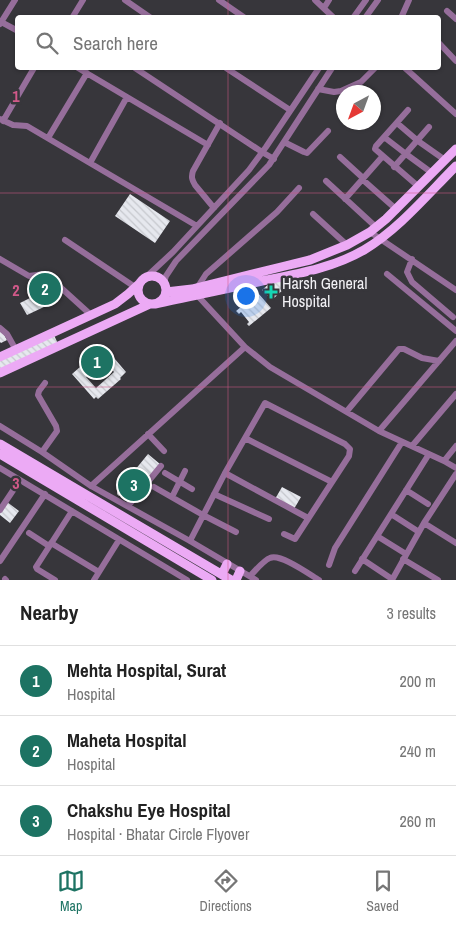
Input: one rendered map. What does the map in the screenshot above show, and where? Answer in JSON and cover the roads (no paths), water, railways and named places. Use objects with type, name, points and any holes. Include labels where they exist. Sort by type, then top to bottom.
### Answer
[{"type":"main road","points":[[140,283],[138,292],[142,300],[152,304],[302,262],[331,252],[373,230],[397,210],[456,150]]},
{"type":"main road","points":[[0,358],[115,304],[140,283],[152,276],[157,277],[165,287],[195,291],[314,270],[340,261],[356,254],[380,239],[406,217],[456,166]]},
{"type":"main road","points":[[0,373],[162,299],[165,287]]},
{"type":"main road","points":[[0,444],[212,580]]},
{"type":"main road","points":[[0,454],[231,580]]},
{"type":"main road","points":[[222,574],[227,564]]},
{"type":"main road","points":[[236,580],[240,571]]},
{"type":"street","points":[[15,0],[1,23],[15,30]]},
{"type":"street","points":[[74,15],[83,0]]},
{"type":"street","points":[[125,0],[147,15]]},
{"type":"street","points":[[219,0],[240,15]]},
{"type":"street","points":[[315,0],[331,15]]},
{"type":"street","points":[[324,8],[329,0]]},
{"type":"street","points":[[355,15],[366,0]]},
{"type":"street","points":[[367,15],[378,0]]},
{"type":"street","points":[[402,15],[410,0]]},
{"type":"street","points":[[447,11],[456,19]]},
{"type":"street","points":[[441,45],[456,61]]},
{"type":"street","points":[[33,70],[1,120],[13,125],[28,126],[197,226]]},
{"type":"street","points":[[82,70],[208,145]]},
{"type":"street","points":[[138,70],[274,158]]},
{"type":"street","points":[[229,70],[290,110]]},
{"type":"street","points":[[65,240],[140,283],[173,252],[249,170],[317,70]]},
{"type":"street","points":[[165,287],[166,276],[176,262],[270,165],[331,70]]},
{"type":"street","points":[[318,89],[334,92],[341,91],[361,82],[373,70]]},
{"type":"street","points":[[407,70],[456,114]]},
{"type":"street","points":[[48,138],[87,73]]},
{"type":"street","points":[[90,163],[128,97]]},
{"type":"street","points":[[408,110],[375,148],[376,152],[419,187]]},
{"type":"street","points":[[214,208],[192,181],[192,176],[220,123]]},
{"type":"street","points":[[397,123],[445,160]]},
{"type":"street","points":[[394,167],[429,127]]},
{"type":"street","points":[[284,142],[307,153],[328,131]]},
{"type":"street","points":[[384,136],[432,174]]},
{"type":"street","points":[[340,157],[397,210]]},
{"type":"street","points":[[345,199],[382,157]]},
{"type":"street","points":[[326,181],[345,199],[380,239],[456,290]]},
{"type":"street","points":[[299,188],[277,212],[206,274],[195,291],[245,347],[270,367],[379,431],[456,468]]},
{"type":"street","points":[[313,214],[347,245]]},
{"type":"street","points":[[0,259],[29,276],[46,275],[91,315]]},
{"type":"street","points":[[412,259],[407,272],[412,282],[453,317]]},
{"type":"street","points":[[387,274],[456,330]]},
{"type":"street","points":[[0,328],[7,334],[16,350]]},
{"type":"street","points":[[379,431],[456,341]]},
{"type":"street","points":[[91,486],[245,347]]},
{"type":"street","points":[[347,411],[399,349],[404,349],[422,358],[439,360]]},
{"type":"street","points":[[42,452],[56,434],[57,429],[38,395],[38,391],[46,383]]},
{"type":"street","points":[[412,446],[456,394]]},
{"type":"street","points":[[190,541],[225,473],[265,403],[345,444],[350,449],[349,456],[295,539],[284,534]]},
{"type":"street","points":[[0,426],[91,486],[256,580]]},
{"type":"street","points":[[148,434],[164,451]]},
{"type":"street","points":[[245,438],[332,482]]},
{"type":"street","points":[[329,565],[335,548],[402,442]]},
{"type":"street","points":[[444,461],[456,446]]},
{"type":"street","points":[[355,571],[429,454]]},
{"type":"street","points":[[128,506],[161,466]]},
{"type":"street","points":[[0,468],[187,580]]},
{"type":"street","points":[[172,497],[184,471]]},
{"type":"street","points":[[164,473],[192,489]]},
{"type":"street","points":[[225,473],[308,518]]},
{"type":"street","points":[[362,559],[392,580],[424,523],[456,474]]},
{"type":"street","points":[[0,510],[20,480]]},
{"type":"street","points":[[154,487],[236,532]]},
{"type":"street","points":[[406,490],[428,504]]},
{"type":"street","points":[[0,561],[45,494]]},
{"type":"street","points":[[214,494],[269,519]]},
{"type":"street","points":[[55,580],[36,567],[49,544],[72,511]]},
{"type":"street","points":[[391,514],[419,532]]},
{"type":"street","points":[[424,523],[456,543]]},
{"type":"street","points":[[29,533],[99,572]]},
{"type":"street","points":[[377,536],[438,580]]},
{"type":"street","points":[[94,580],[119,540]]},
{"type":"street","points":[[250,576],[267,559],[275,557],[285,560],[319,580]]},
{"type":"place","name":"Maheta Hospital","points":[[45,289]]},
{"type":"place","name":"Harsh General Hospital","points":[[271,292]]},
{"type":"place","name":"Mehta Hospital, Surat","points":[[97,362]]},
{"type":"place","name":"Chakshu Eye Hospital","points":[[134,485]]}]
